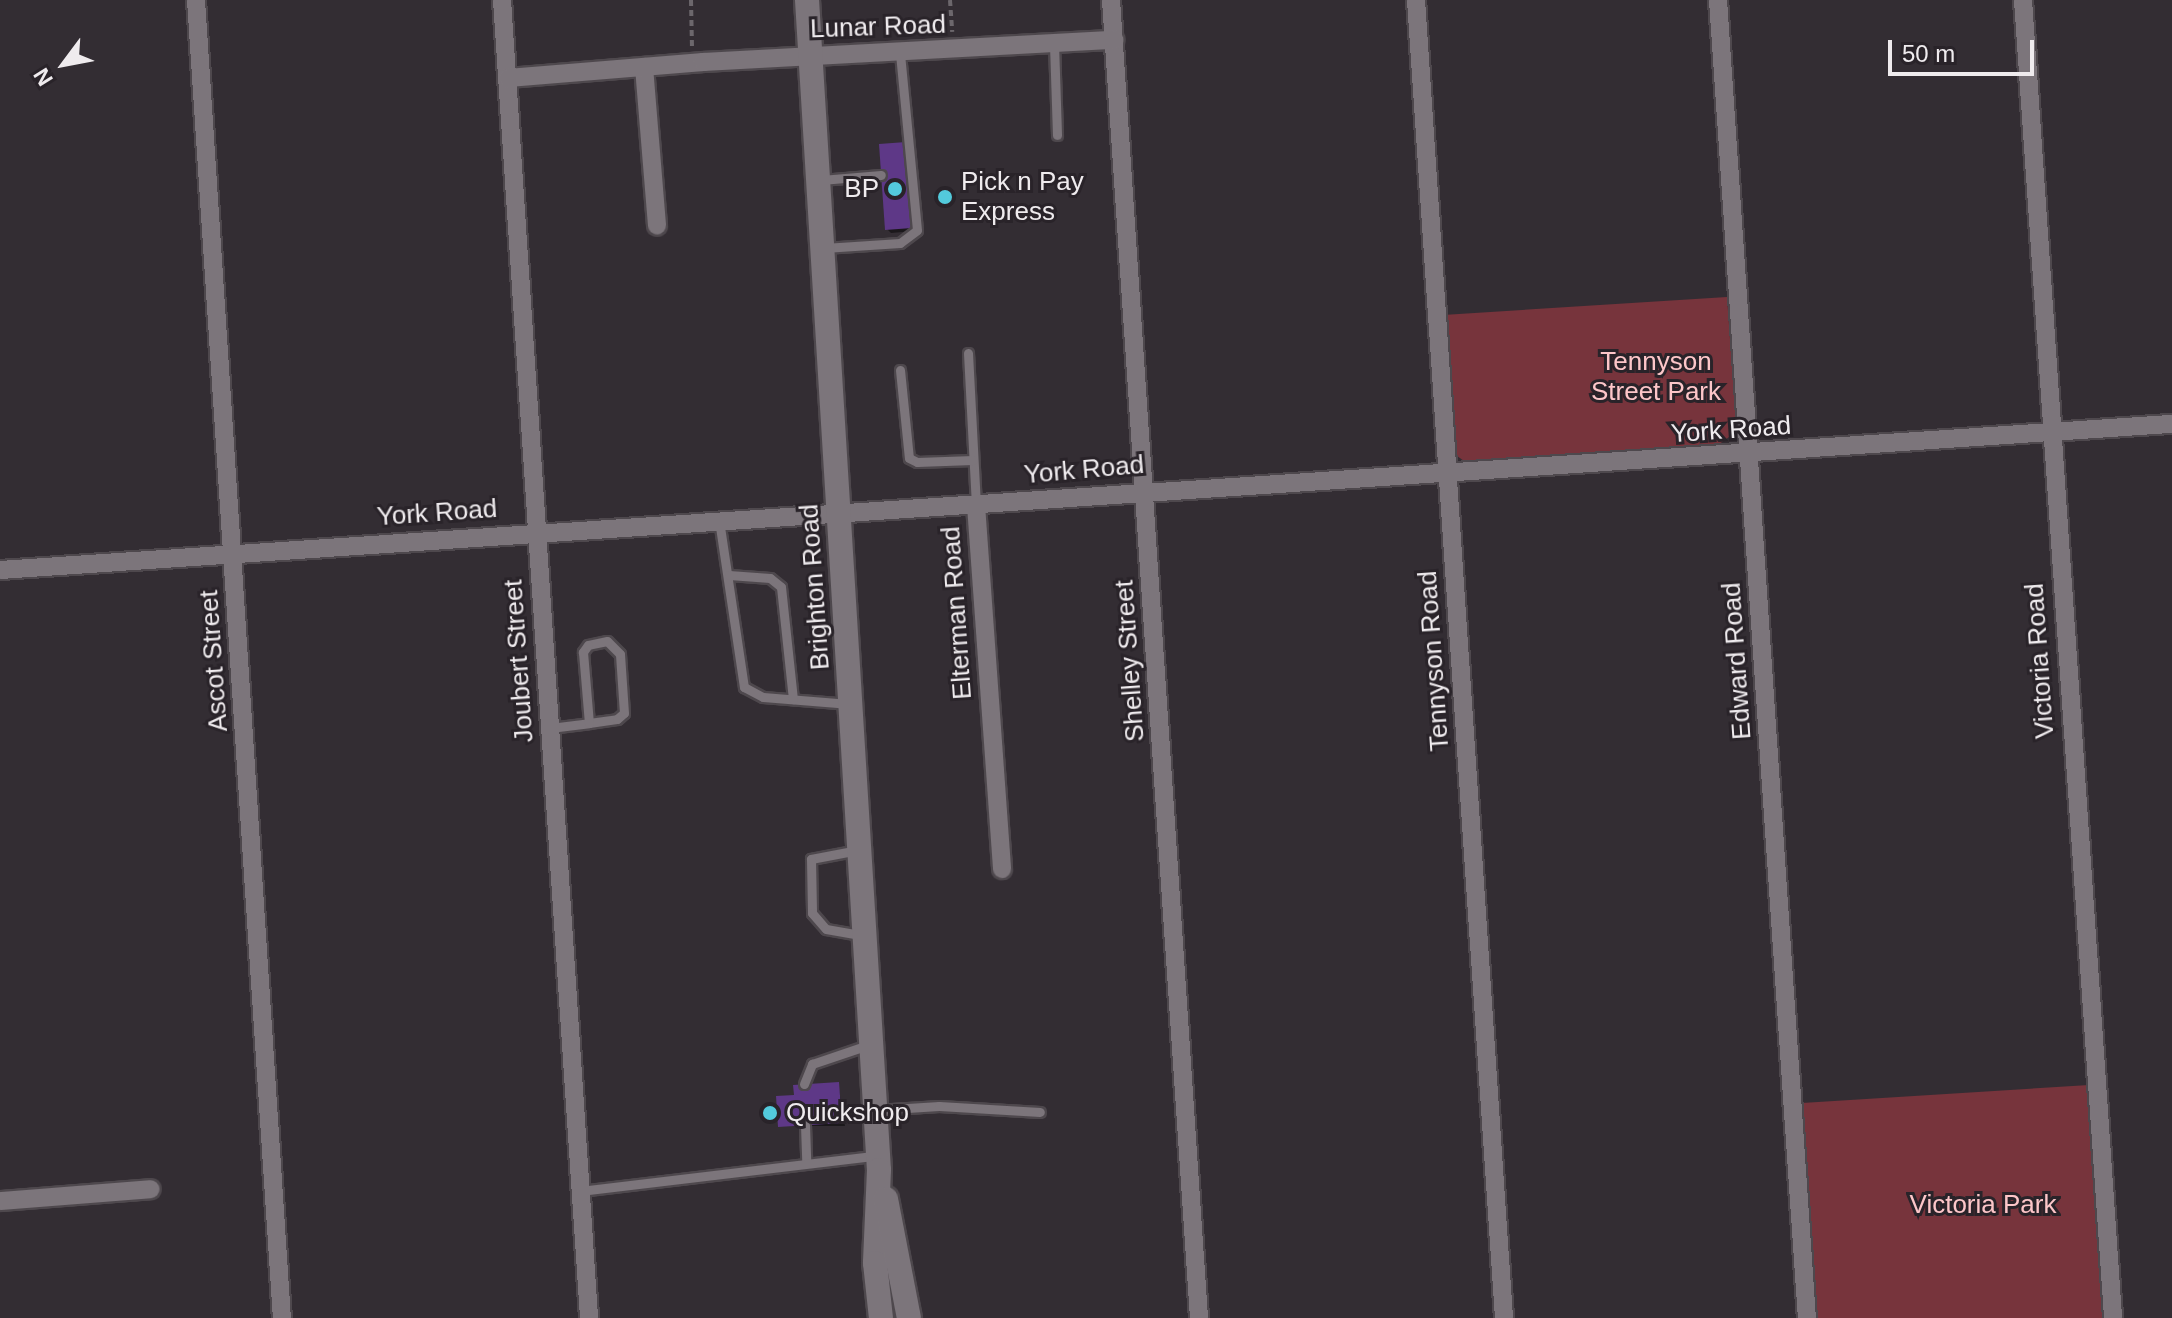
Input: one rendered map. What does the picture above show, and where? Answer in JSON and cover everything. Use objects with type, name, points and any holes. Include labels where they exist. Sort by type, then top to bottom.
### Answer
[{"type":"main road","name":"Brighton Road","points":[[807,0],[879,1163],[875,1263],[881,1318]]},
{"type":"main road","name":"Brighton Road","points":[[879,1163],[909,1318]]},
{"type":"street","name":"Ascot Street","points":[[196,0],[282,1318]]},
{"type":"street","name":"Joubert Street","points":[[502,0],[589,1318]]},
{"type":"street","name":"Shelley Street","points":[[1111,0],[1199,1318]]},
{"type":"street","name":"Tennyson Road","points":[[1416,0],[1504,1318]]},
{"type":"street","name":"Edward Road","points":[[1718,0],[1807,1318]]},
{"type":"street","name":"Victoria Road","points":[[2023,0],[2050,432],[2113,1318]]},
{"type":"street","name":"Lunar Road","points":[[508,78],[811,55],[900,53],[1114,40]]},
{"type":"street","points":[[644,67],[657,225]]},
{"type":"street","name":"York Road","points":[[0,570],[1145,491],[1750,456],[2172,424]]},
{"type":"street","name":"Elterman Road","points":[[976,505],[1002,869]]},
{"type":"street","points":[[0,1201],[151,1189]]},
{"type":"lane","points":[[1054,44],[1057,135]]},
{"type":"lane","points":[[821,249],[910,238],[919,225],[900,53]]},
{"type":"lane","points":[[818,180],[881,175]]},
{"type":"lane","name":"Elterman Road","points":[[968,353],[976,505]]},
{"type":"lane","points":[[900,370],[909,458],[917,462],[973,460]]},
{"type":"lane","points":[[719,520],[744,687],[763,697],[850,704]]},
{"type":"lane","points":[[729,575],[770,578],[781,587],[793,699]]},
{"type":"lane","points":[[550,728],[589,723],[624,713],[620,654],[607,641],[588,645],[583,652],[589,723]]},
{"type":"lane","points":[[859,850],[818,855],[809,866],[812,913],[817,923],[844,935],[864,936]]},
{"type":"lane","points":[[804,1084],[812,1064],[871,1044]]},
{"type":"lane","points":[[875,1110],[939,1106],[1040,1112]]},
{"type":"lane","points":[[805,1125],[806,1160]]},
{"type":"lane","points":[[580,1191],[730,1175],[806,1160],[879,1163]]},
{"type":"path","points":[[691,0],[692,63]]},
{"type":"path","points":[[950,0],[953,50]]},
{"type":"green space","name":"Tennyson Street Park","points":[[1727,297],[1736,422],[1729,437],[1715,447],[1464,461],[1453,453],[1443,315]]},
{"type":"green space","name":"Victoria Park","points":[[2089,1085],[2105,1318],[1817,1318],[1802,1103]]},
{"type":"building","points":[[906,142],[912,228],[885,230],[879,144]]},
{"type":"building","points":[[839,1082],[842,1123],[778,1127],[776,1096],[794,1095],[793,1085]]},
{"type":"place","name":"BP","points":[[895,189]]},
{"type":"place","name":"Pick n Pay Express","points":[[945,197]]},
{"type":"place","name":"Quickshop","points":[[770,1113]]}]
